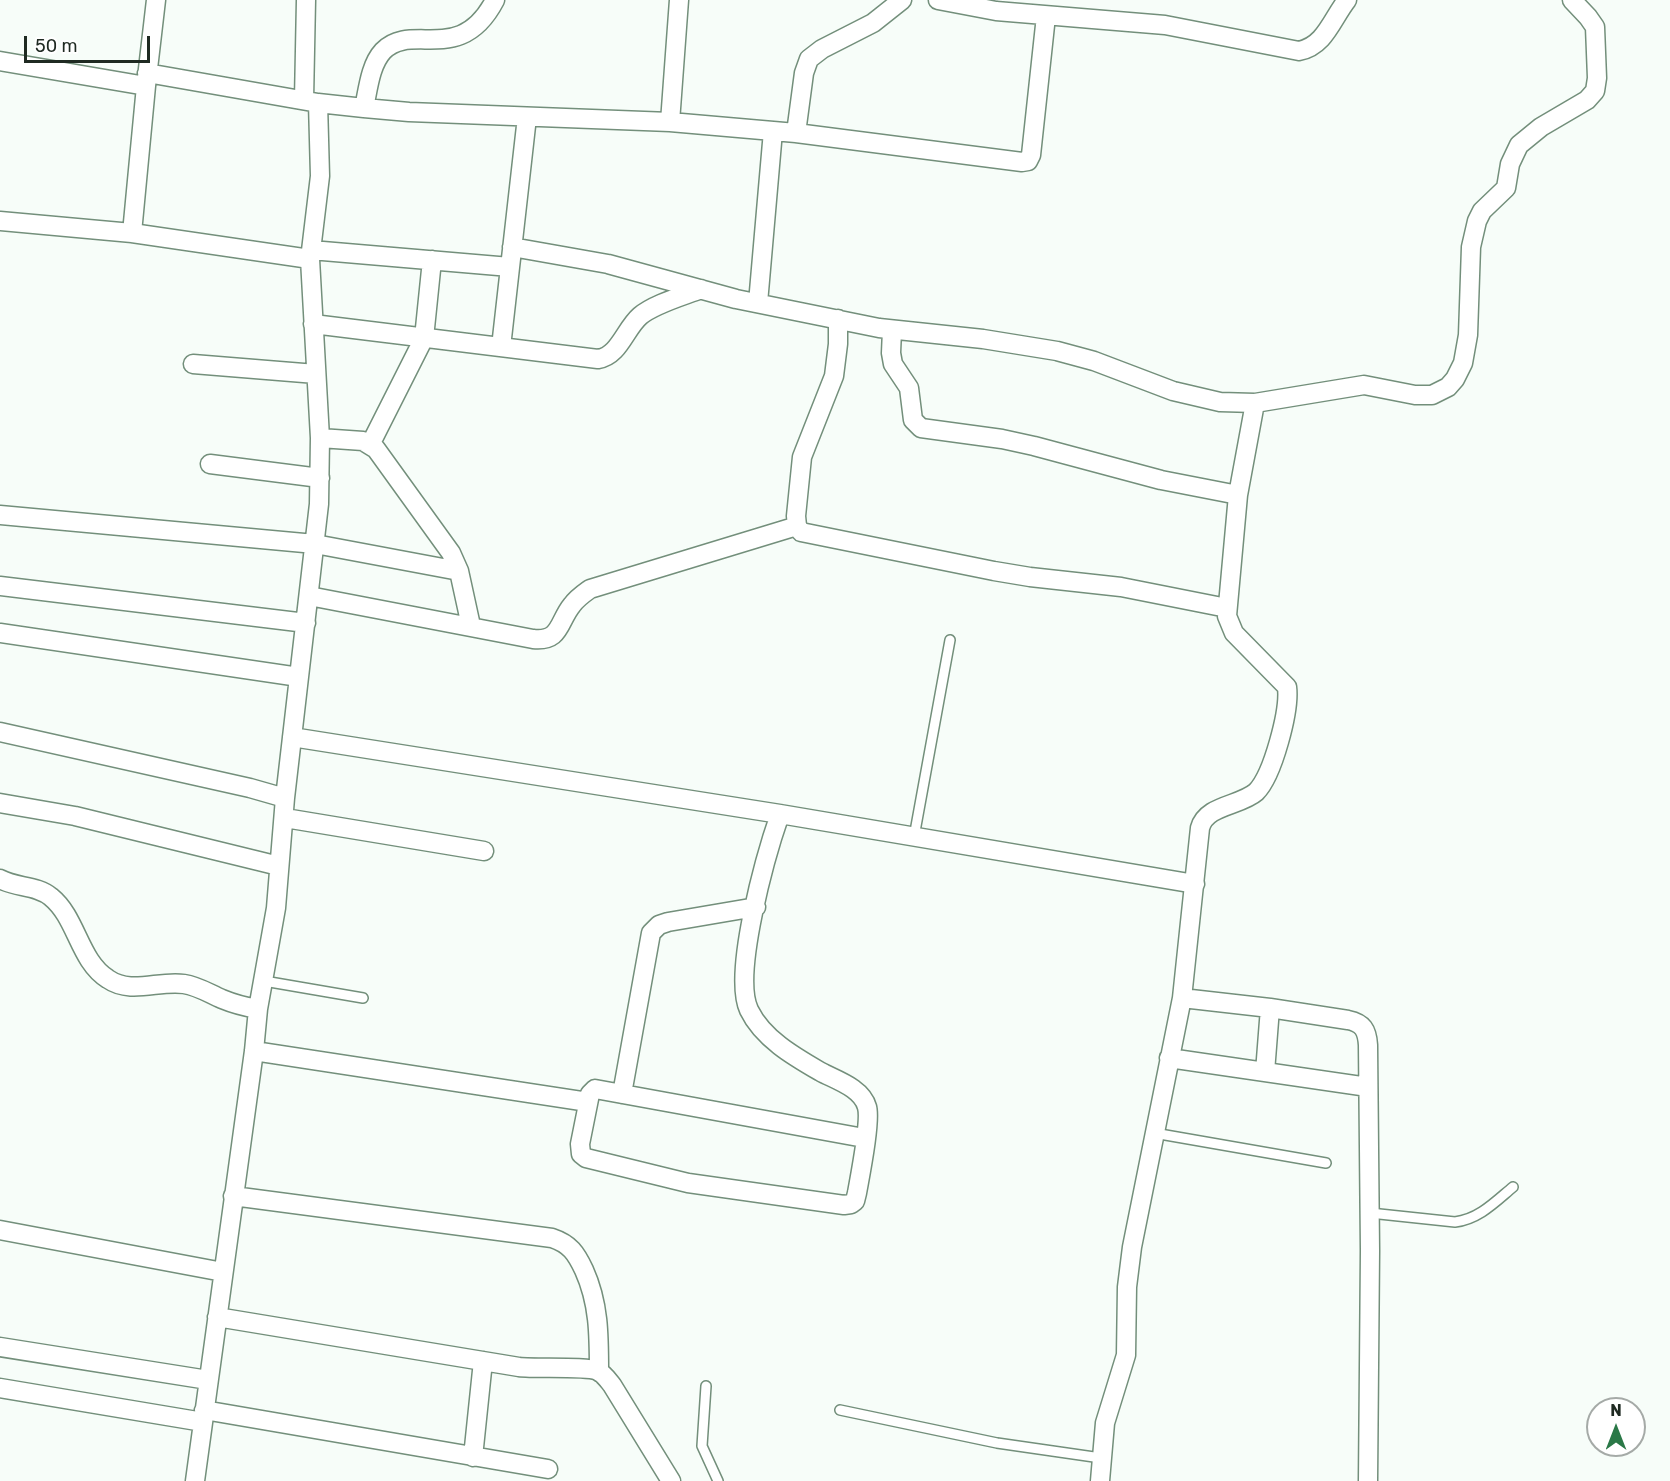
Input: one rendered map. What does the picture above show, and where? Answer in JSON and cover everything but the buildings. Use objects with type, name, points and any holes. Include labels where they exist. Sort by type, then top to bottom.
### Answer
[{"type":"street","points":[[132,233],[156,0]]},
{"type":"street","points":[[195,1481],[258,1009],[276,908],[285,798],[315,544],[320,478],[310,255],[320,176],[311,101],[306,0]]},
{"type":"street","points":[[364,108],[374,67],[383,51],[396,42],[449,40],[466,33],[486,16],[495,0]]},
{"type":"street","points":[[670,122],[679,0]]},
{"type":"street","points":[[796,133],[804,73],[809,59],[822,49],[873,23],[902,0]]},
{"type":"street","points":[[938,0],[996,11],[1165,25],[1299,51],[1314,46],[1321,40],[1347,0]]},
{"type":"street","points":[[513,247],[608,264],[758,303],[838,320],[892,330],[983,339],[1057,351],[1094,361],[1173,391],[1220,402],[1255,403],[1364,385],[1415,395],[1432,395],[1440,393],[1455,379],[1463,363],[1468,335],[1471,247],[1477,221],[1482,211],[1506,188],[1510,164],[1519,145],[1541,127],[1587,100],[1595,91],[1597,78],[1595,27],[1572,0]]},
{"type":"street","points":[[0,62],[364,108],[670,122],[796,133],[947,154],[1025,162],[1031,155],[1046,16]]},
{"type":"street","points":[[501,347],[527,117]]},
{"type":"street","points":[[758,303],[773,131]]},
{"type":"street","points":[[0,220],[132,233],[310,255],[432,260],[510,267]]},
{"type":"street","points":[[370,445],[424,338],[432,260]]},
{"type":"street","points":[[313,324],[591,360],[603,359],[614,351],[632,325],[645,312],[701,289]]},
{"type":"street","points":[[838,320],[838,353],[834,376],[802,457],[797,526],[801,532],[994,571],[1069,582],[1121,586],[1227,608]]},
{"type":"street","points":[[892,330],[893,364],[909,388],[913,420],[921,428],[1002,439],[1161,480],[1238,495]]},
{"type":"street","points":[[193,364],[316,374]]},
{"type":"street","points":[[1100,1481],[1107,1415],[1126,1355],[1128,1270],[1182,998],[1200,828],[1203,820],[1209,814],[1249,797],[1260,787],[1280,740],[1288,691],[1282,680],[1234,633],[1229,625],[1227,608],[1238,495],[1255,403]]},
{"type":"street","points":[[320,438],[354,439],[376,449],[445,543],[459,571],[471,626]]},
{"type":"street","points":[[210,464],[320,478]]},
{"type":"street","points":[[0,515],[315,544],[459,571]]},
{"type":"street","points":[[309,596],[547,640],[556,634],[572,604],[590,589],[797,526]]},
{"type":"street","points":[[0,586],[306,623]]},
{"type":"street","points":[[0,633],[299,676]]},
{"type":"street","points":[[0,732],[250,788],[285,798]]},
{"type":"street","points":[[292,737],[780,814],[1195,884]]},
{"type":"street","points":[[0,803],[75,816],[279,867]]},
{"type":"street","points":[[780,814],[766,853],[745,959],[744,993],[750,1013],[776,1042],[862,1097],[867,1108],[864,1138],[856,1198],[851,1204],[843,1205],[725,1189],[669,1179],[582,1156],[580,1148],[588,1102],[591,1091],[595,1089],[864,1138]]},
{"type":"street","points":[[285,818],[484,851]]},
{"type":"street","points":[[0,879],[14,886],[44,892],[53,897],[95,969],[108,980],[129,987],[183,984],[237,1005],[258,1009]]},
{"type":"street","points":[[622,1094],[651,933],[668,922],[756,907]]},
{"type":"street","points":[[1182,998],[1348,1020],[1361,1024],[1367,1035],[1370,1213],[1368,1481]]},
{"type":"street","points":[[1265,1072],[1270,1008]]},
{"type":"street","points":[[254,1051],[588,1102]]},
{"type":"street","points":[[1169,1058],[1368,1087]]},
{"type":"street","points":[[233,1196],[561,1241],[572,1248],[576,1254],[595,1298],[599,1327],[599,1372]]},
{"type":"street","points":[[0,1230],[223,1272]]},
{"type":"street","points":[[217,1317],[537,1369],[585,1369],[599,1372],[612,1385],[671,1481]]},
{"type":"street","points":[[0,1347],[208,1380]]},
{"type":"street","points":[[473,1456],[483,1361]]},
{"type":"street","points":[[0,1388],[204,1416],[548,1469]]},
{"type":"lane","points":[[914,837],[950,640]]},
{"type":"lane","points":[[264,981],[363,998]]},
{"type":"lane","points":[[1154,1133],[1326,1163]]},
{"type":"lane","points":[[1370,1213],[1455,1222],[1476,1216],[1513,1187]]},
{"type":"lane","points":[[706,1386],[702,1446],[718,1481]]},
{"type":"lane","points":[[840,1410],[997,1443],[1101,1458]]}]
